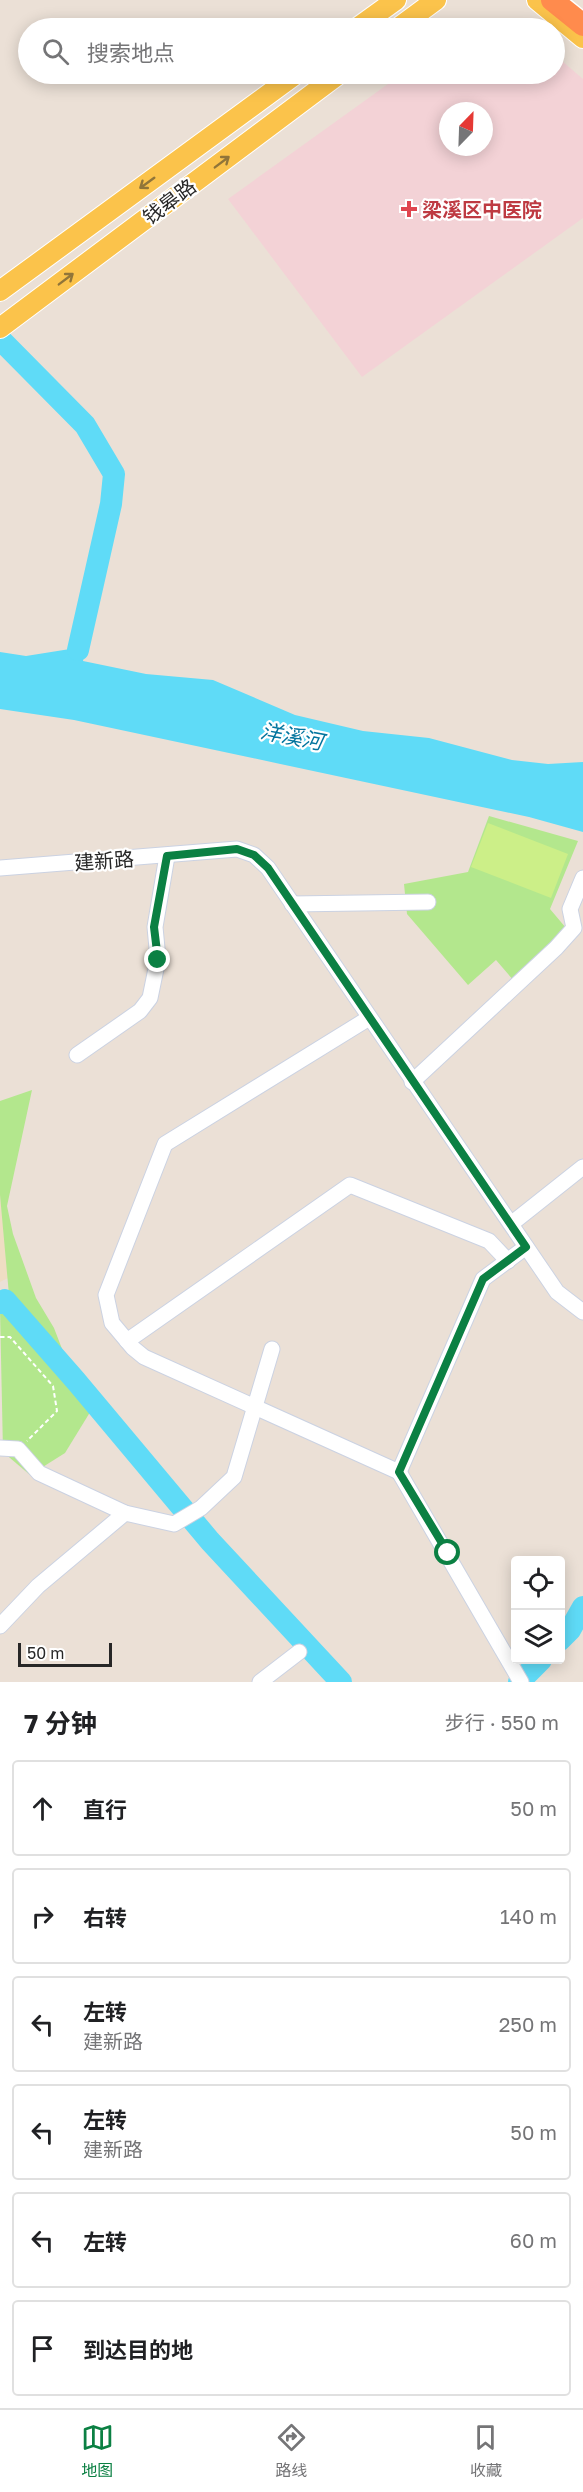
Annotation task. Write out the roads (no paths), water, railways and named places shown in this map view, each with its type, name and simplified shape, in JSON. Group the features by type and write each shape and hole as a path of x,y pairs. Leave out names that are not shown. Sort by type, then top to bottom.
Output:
{"highway":[{"path":"552,0 583,25"}],"main road":[{"path":"371,18 396,0"},
{"path":"412,18 436,0"},
{"path":"537,0 559,18"},
{"path":"565,23 583,38"},
{"name":"钱皋路","path":"0,291 282,84"},
{"name":"钱皋路","path":"0,328 326,84"}],"street":[{"name":"建新路","path":"0,868 237,849 254,855 268,868 557,1292 583,1312"},
{"path":"77,1055 140,1011 150,998 158,960 154,927 167,856"},
{"path":"412,1082 556,948 574,928 570,909 583,878"},
{"path":"292,904 428,902"},
{"path":"369,1018 165,1144 106,1295 112,1323 144,1357 399,1472 521,1682"},
{"path":"511,1224 583,1167"},
{"path":"127,1341 351,1185 489,1241 507,1261"},
{"path":"399,1472 483,1279 526,1247"},
{"path":"0,1448 18,1449 39,1473 125,1513 174,1524 201,1508 234,1478 272,1349"},
{"path":"0,1626 38,1586 125,1513"},
{"path":"260,1682 299,1652"}],"water":[{"name":"洋溪河","path":"70,649 84,653 83,661 146,674 213,680 295,715 363,731 429,738 512,760 548,764 583,762 583,832 529,817 74,720 0,709 0,652 26,656"}],"waterway":[{"path":"0,339 85,425 114,474 111,504 78,650"},
{"path":"0,1303 5,1300 210,1541 341,1682"},
{"path":"565,1635 583,1607"},
{"path":"519,1682 537,1664"}],"place":[{"name":"梁溪区中医院","path":"409,209"}]}
